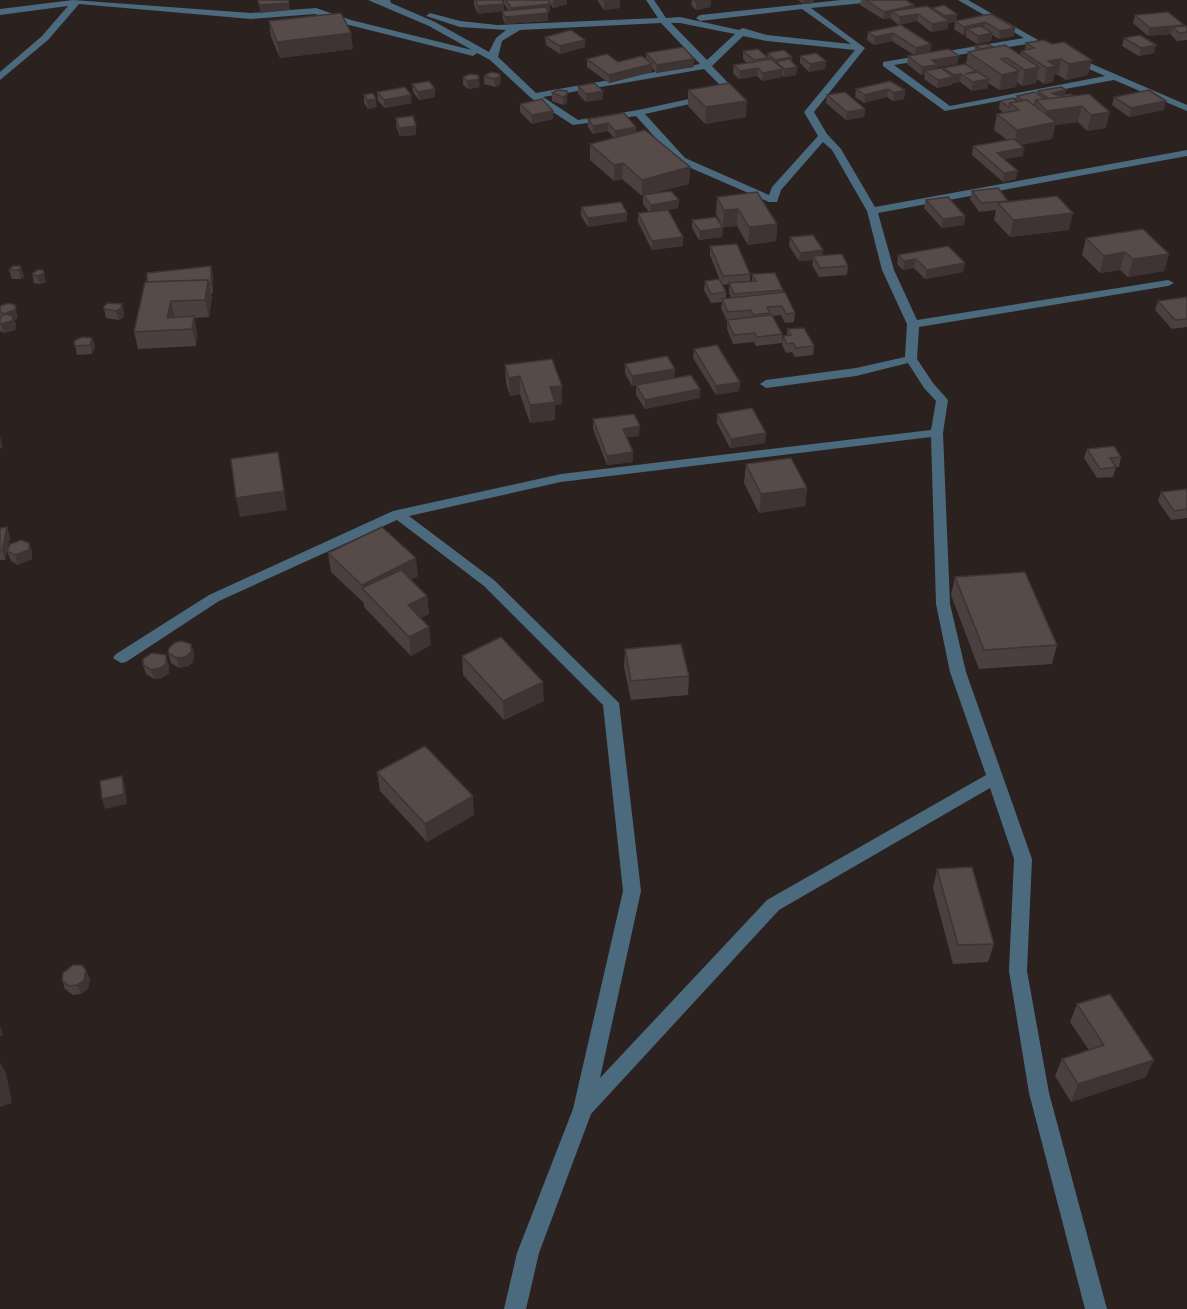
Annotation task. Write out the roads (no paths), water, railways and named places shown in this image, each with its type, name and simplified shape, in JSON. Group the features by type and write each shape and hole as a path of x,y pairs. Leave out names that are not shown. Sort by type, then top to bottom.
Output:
{"street":[{"path":"0,12 77,1 105,0"},
{"path":"372,0 460,24 497,28 680,20 864,0"},
{"path":"386,2 494,58 534,96 576,123 638,113 732,92 664,21 651,0"},
{"path":"962,0 1042,44"},
{"path":"0,77 45,38 77,1"},
{"path":"93,1 251,16 316,11 348,22 494,58"},
{"path":"805,8 861,48"},
{"path":"680,20 743,31 767,38 861,48"},
{"path":"494,58 494,45 501,36 524,26"},
{"path":"534,96 707,65 743,31"},
{"path":"1032,39 886,64 948,109 1115,77"},
{"path":"861,48 809,112 823,136 836,149 872,211 888,270 913,324 911,359 927,385 942,400 937,433 943,604 958,672 1023,859 1018,971 1039,1093 1096,1309"},
{"path":"1061,54 1187,108"},
{"path":"638,113 681,160 773,200 776,189 823,136"},
{"path":"872,211 1187,153"},
{"path":"913,324 1168,283"},
{"path":"766,384 856,372 911,359"},
{"path":"121,658 214,598 398,514 561,478 836,443 937,433"},
{"path":"398,514 489,583 611,703 632,891 583,1109 528,1253 515,1309"},
{"path":"583,1109 773,904 996,777"}]}
